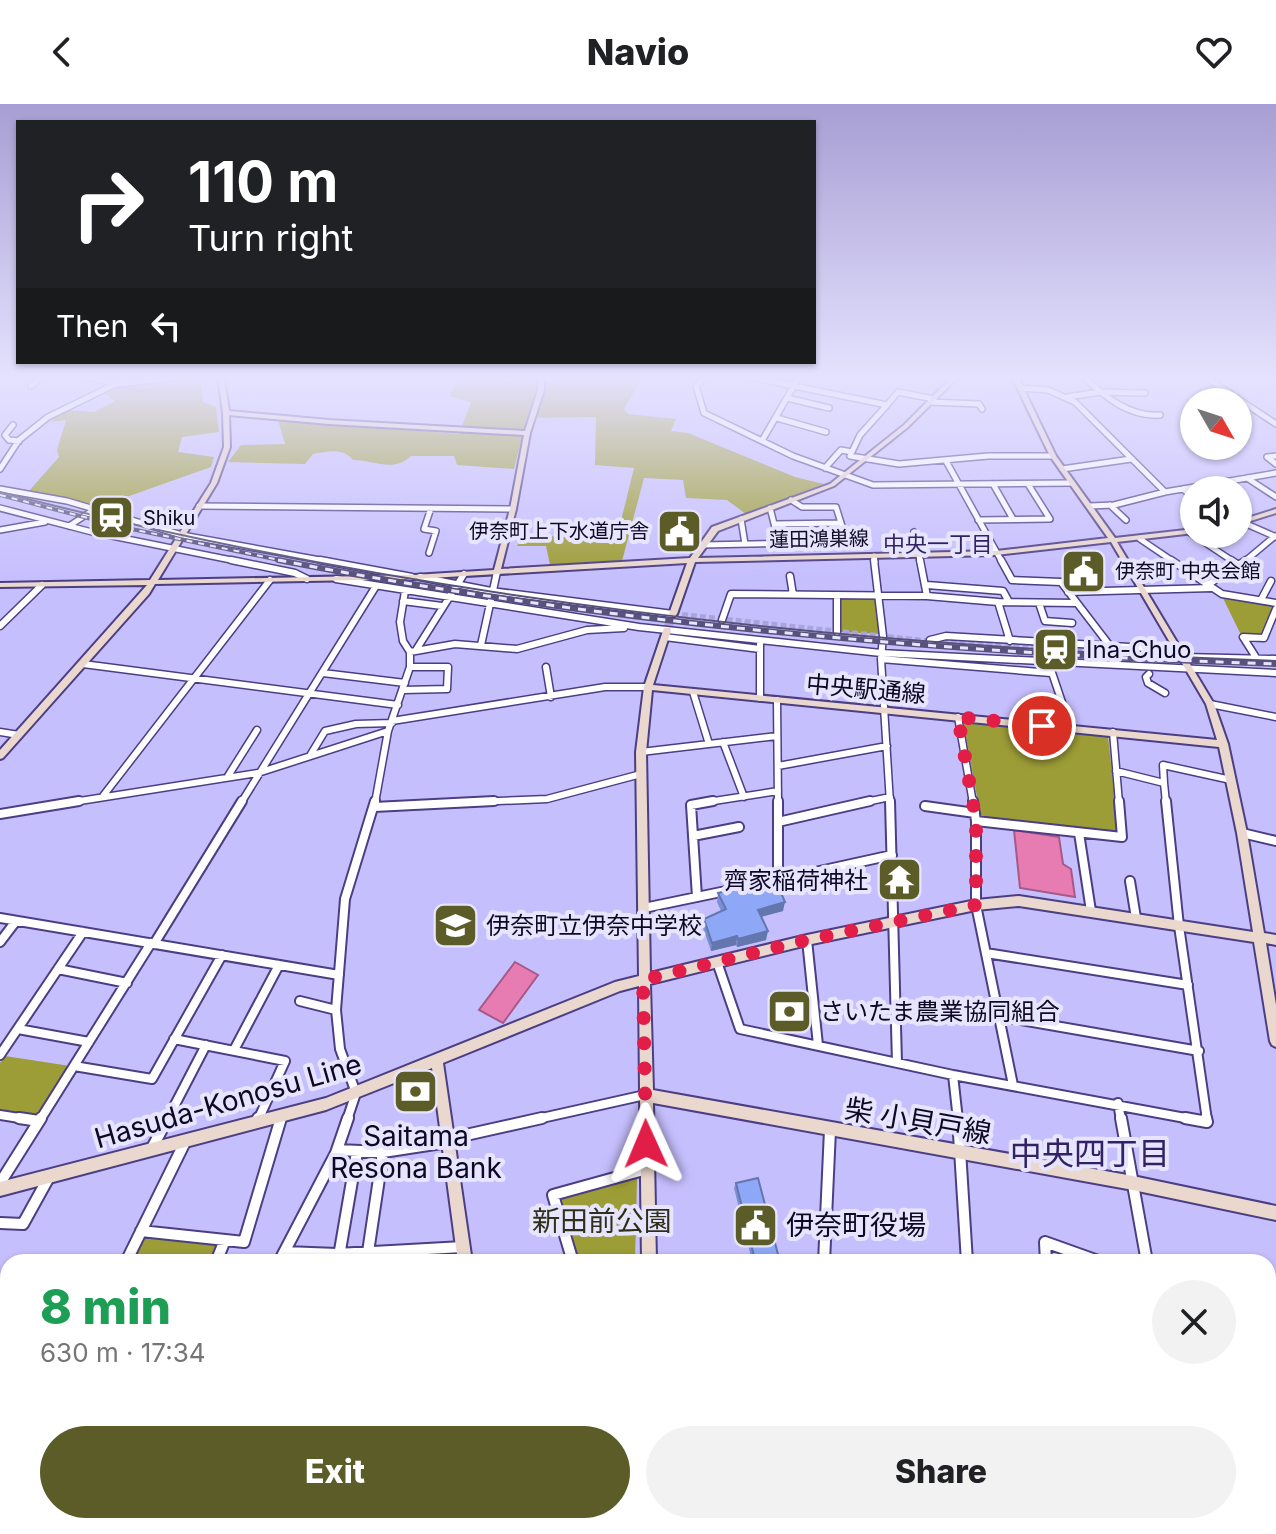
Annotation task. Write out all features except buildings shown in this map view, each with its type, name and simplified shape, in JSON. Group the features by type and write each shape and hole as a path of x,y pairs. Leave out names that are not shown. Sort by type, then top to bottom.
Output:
{"street":[{"path":"0,469 17,444"},
{"path":"0,756 153,583 223,463 224,444"},
{"path":"481,645 525,444"},
{"path":"773,444 825,468 877,486 1072,483"},
{"path":"856,444 850,456 899,464 988,456 1053,456"},
{"path":"0,489 95,509 182,535 491,591 673,614 692,560 715,529 832,485 884,444"},
{"path":"1047,444 1114,542 1210,704 1223,744 1242,833 1276,1041"},
{"path":"1115,444 1165,492"},
{"path":"825,468 841,450 852,452"},
{"path":"1276,456 1267,457 1276,464"},
{"path":"1062,469 1131,459"},
{"path":"946,461 1012,580 1061,582 1110,646"},
{"path":"1252,477 1274,475"},
{"path":"1252,481 1276,497"},
{"path":"993,484 1013,519"},
{"path":"978,520 1050,519 1028,484"},
{"path":"1089,506 1110,505 1180,490"},
{"path":"702,545 847,542 836,507 802,507 791,500"},
{"path":"1110,505 1126,520"},
{"path":"199,506 513,509"},
{"path":"0,508 69,526 295,573 307,579"},
{"path":"429,553 436,531 424,529 431,508"},
{"path":"770,508 779,543"},
{"path":"69,526 95,509"},
{"path":"1252,518 1276,511"},
{"path":"741,519 745,544"},
{"path":"0,530 50,521"},
{"path":"775,524 841,523"},
{"path":"1068,592 1212,586 1276,536 1252,527"},
{"path":"914,532 922,555 927,596"},
{"name":"蓮田鴻巣線","path":"0,585 417,577 692,560 996,553 1180,534"},
{"path":"1140,539 1222,594 1276,603"},
{"path":"802,543 806,557"},
{"path":"232,559 246,546"},
{"path":"1215,548 1240,566"},
{"path":"874,556 883,636 881,656 890,797 897,1063"},
{"path":"295,573 310,558"},
{"path":"284,1254 338,1150 356,1093 340,1049 336,1010 345,899 374,807 388,731 412,657 464,574"},
{"path":"790,576 793,595"},
{"path":"332,579 760,649"},
{"path":"103,796 270,580"},
{"path":"1261,600 1271,581"},
{"path":"0,626 42,585"},
{"path":"927,585 1003,591 1009,602"},
{"path":"0,1183 376,586"},
{"path":"323,673 404,686 447,689 448,667 412,657 403,641 400,622 405,591"},
{"path":"722,620 731,594 927,596 998,602 1076,603"},
{"path":"837,596 837,632"},
{"path":"403,601 442,606"},
{"path":"998,602 1010,641"},
{"path":"1039,603 1045,621 1072,623"},
{"path":"1257,659 1243,637 1264,638 1276,609"},
{"path":"412,657 455,644 517,649 587,630 639,627"},
{"path":"666,634 760,639 881,656 1051,673"},
{"path":"649,1254 641,752 648,687 666,634"},
{"path":"930,640 946,636 1276,659"},
{"path":"760,639 760,698"},
{"path":"1044,649 1071,729"},
{"path":"881,656 1276,673"},
{"path":"83,664 398,705"},
{"path":"546,667 551,697"},
{"path":"1149,674 1146,677 1148,683 1165,693"},
{"path":"310,755 325,731 356,724 392,722 613,686 648,687"},
{"name":"中央駅通線","path":"648,687 1223,744"},
{"path":"693,692 709,744"},
{"path":"777,700 778,880"},
{"path":"1210,704 1276,717"},
{"path":"958,717 976,817 976,905 1013,1085"},
{"path":"228,776 257,730"},
{"path":"0,814 258,773 388,731"},
{"path":"0,732 19,735"},
{"path":"925,806 976,817 1122,837 1113,732"},
{"path":"641,752 777,736"},
{"path":"723,742 744,797"},
{"path":"778,766 887,746"},
{"path":"717,962 740,1029 953,1075 1118,1103 1207,1122 1179,926 1163,765 1231,780"},
{"path":"1116,771 1164,783"},
{"path":"374,807 547,799 641,774"},
{"path":"697,897 691,805 778,791"},
{"path":"778,822 890,797"},
{"path":"693,836 739,827"},
{"path":"1079,833 1091,911"},
{"path":"1242,833 1276,841"},
{"path":"644,908 892,855"},
{"path":"1130,881 1136,918"},
{"name":"Hasuda-Konosu Line","path":"0,1189 356,1093 577,1002 643,980 807,940 976,905 1019,901 1276,940"},
{"path":"0,918 339,975"},
{"path":"0,942 16,921"},
{"path":"0,1055 83,932"},
{"path":"807,940 818,1045"},
{"path":"986,953 1188,985"},
{"path":"74,1066 152,1079 222,955"},
{"path":"234,1050 279,965"},
{"path":"58,969 127,983"},
{"path":"300,1001 336,1010"},
{"path":"998,1016 1199,1051"},
{"path":"18,1029 89,1042"},
{"path":"174,1039 285,1061 256,1122"},
{"path":"152,1148 206,1045"},
{"path":"437,1062 464,1254"},
{"path":"953,1075 962,1154 967,1254"},
{"path":"338,1150 383,1152 645,1095"},
{"name":"柴 小貝戸線","path":"645,1095 1133,1183 1276,1213"},
{"path":"1118,1103 1146,1254"},
{"path":"0,1115 39,1121"},
{"path":"141,1231 244,1242 282,1115"},
{"path":"824,1254 830,1130"},
{"path":"130,1254 186,1140"},
{"path":"340,1254 357,1152"},
{"path":"368,1252 383,1152"},
{"path":"571,1254 553,1195 647,1169"},
{"path":"0,1223 23,1224 50,1176"},
{"path":"219,1254 225,1240"},
{"path":"1046,1254 1045,1242 1079,1254"},
{"path":"406,1254 463,1247"},
{"path":"358,1254 374,1254"}],"green space":[{"path":"59,444 180,444 178,452 214,457 211,467 101,506 29,491 59,457"},
{"path":"520,444 514,469 457,465 454,456 411,456 391,465 353,460 344,453 334,451 313,454 305,464 228,462 241,445"},
{"path":"595,444 714,444 795,477 824,484 746,514 727,500 686,498 683,480 644,478 622,561 550,565 546,546 517,546 520,540 619,529 634,468 595,465"},
{"path":"1222,596 1274,606 1262,636 1241,635"},
{"path":"839,597 875,598 879,634 841,632"},
{"path":"963,720 1108,737 1119,834 981,819"},
{"path":"5,1056 70,1066 43,1109 33,1115 0,1109 0,1063"},
{"name":"新田前公園","path":"634,1176 637,1179 635,1254 574,1254 559,1200 561,1196"},
{"path":"144,1237 221,1246 217,1254 136,1254"}],"shaded area":[{"path":"1014,830 1059,837 1063,864 1071,869 1075,897 1020,888"},
{"path":"515,962 538,975 503,1023 479,1010"}],"tunnel":[{"path":"673,614 943,643 1184,657"},
{"path":"667,630 673,614"}],"tram line":[{"path":"0,492 157,530 315,562 474,589 633,611 954,643 1276,661"}],"railway":[{"path":"0,495 122,527 287,562"},
{"path":"278,560 287,562"},
{"path":"287,562 526,602 775,632 1025,652 1276,664"}],"place":[{"name":"Shiku","path":"112,518"},
{"name":"伊奈町上下水道庁舎","path":"680,531"},
{"name":"伊奈町 中央会館","path":"1084,571"},
{"name":"Ina-Chuo","path":"1055,649"},
{"name":"齊家稲荷神社","path":"899,880"},
{"name":"伊奈町立伊奈中学校","path":"455,925"},
{"name":"さいたま農業協同組合","path":"789,1011"},
{"name":"Saitama Resona Bank","path":"416,1092"},
{"name":"伊奈町役場","path":"755,1225"}],"district":[{"name":"中央一丁目","path":"938,544"},
{"name":"中央四丁目","path":"1090,1153"}],"route":[{"path":"646,1144 643,980 807,940 976,905 976,821 958,717 1042,726"}]}
